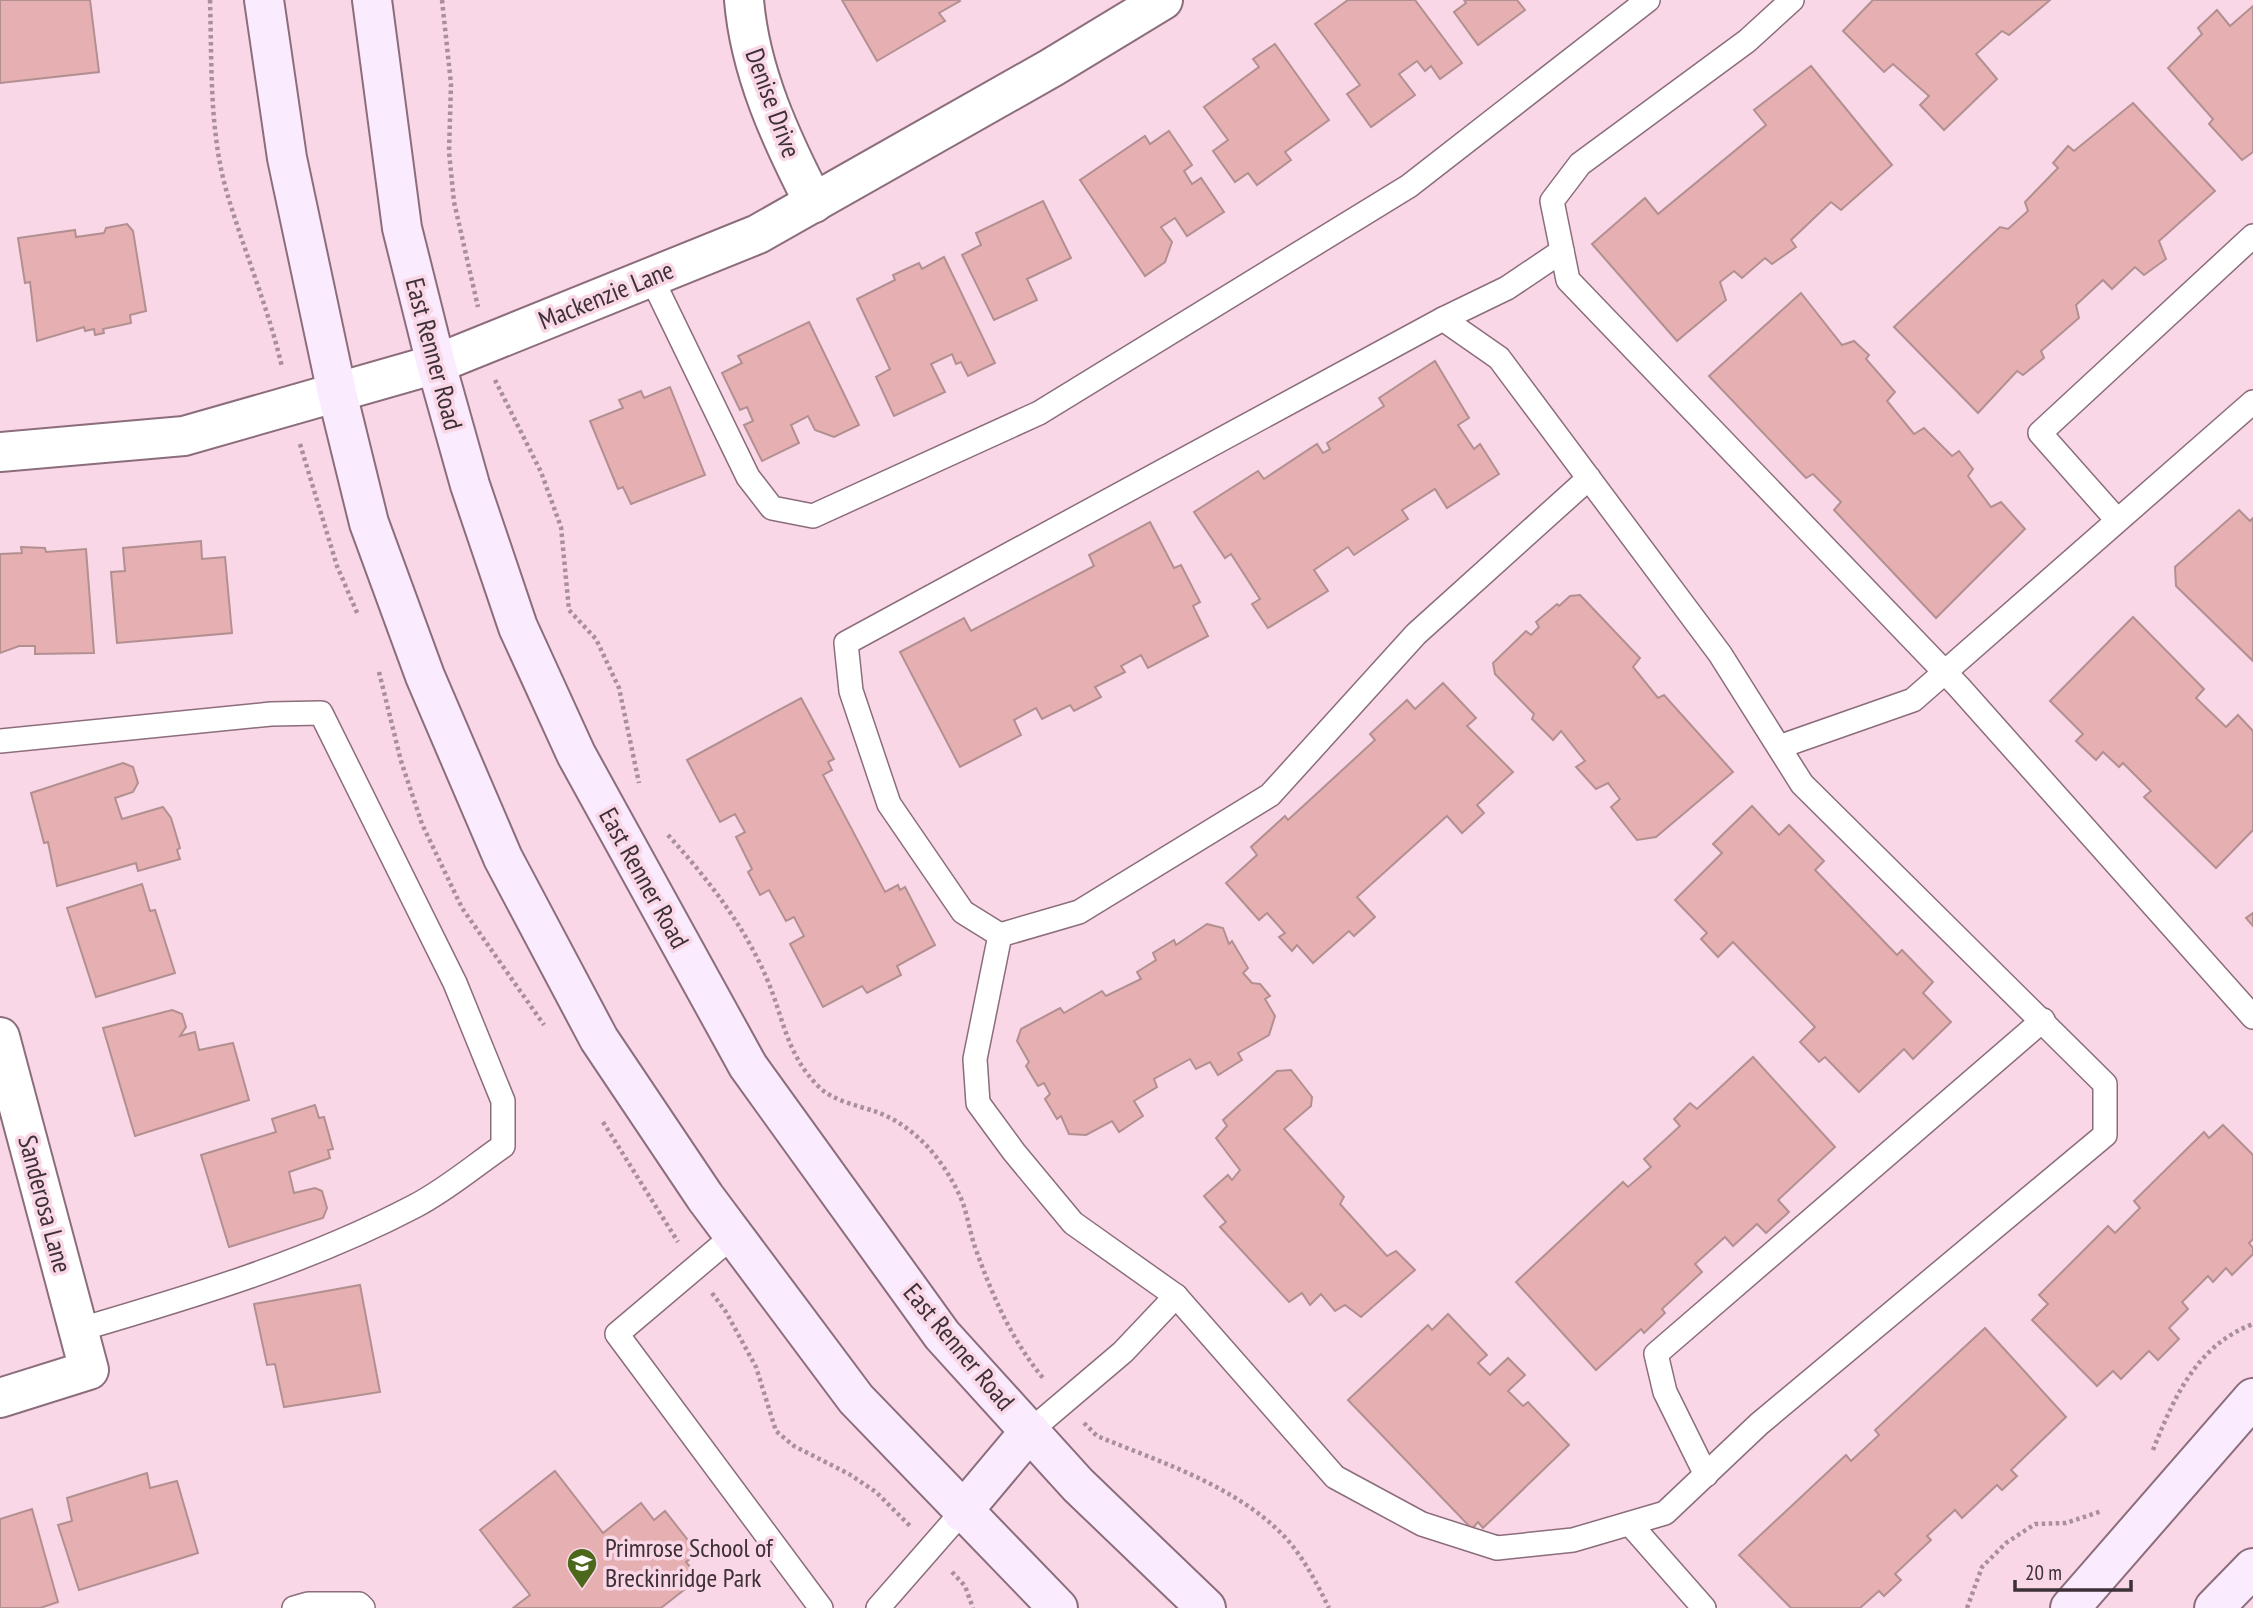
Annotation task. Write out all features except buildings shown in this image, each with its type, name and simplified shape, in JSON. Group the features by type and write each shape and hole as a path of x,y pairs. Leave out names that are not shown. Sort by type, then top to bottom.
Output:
{"main road":[{"path":"264,0 287,158 337,393 369,523 425,676 503,858 599,1040 734,1236 856,1399 962,1512 1058,1608"},
{"name":"East Renner Road","path":"372,0 402,228 436,364 470,485 524,639 576,754 748,1066 942,1335 1078,1485 1206,1608"},
{"path":"2070,1608 2253,1398"},
{"path":"962,1512 1030,1431"},
{"path":"2214,1608 2253,1568"}],"street":[{"name":"Denise Drive","path":"744,0 746,28 778,132 814,203"},
{"name":"Mackenzie Lane","path":"0,452 184,436 436,364 758,233 1051,68 1163,0"},
{"name":"Sanderosa Lane","path":"0,1037 10,1115 89,1370 0,1398"}],"lane":[{"path":"650,277 748,477 772,508 813,516 1039,412 1398,193 1648,0"},
{"path":"1792,0 1747,41 1580,164 1552,201 1568,280 1943,670 2253,1017"},
{"path":"2117,520 2040,433 2253,236"},
{"path":"1562,251 1507,288 846,643 851,691 889,804 963,912 1000,935 1079,912 1270,795 1416,634 1589,478"},
{"path":"1000,935 975,1059 978,1103 1073,1223 1176,1296 1335,1477 1422,1524 1497,1548 1573,1540 1665,1513 1759,1424 2105,1136 2105,1084 1802,784 1720,654 1499,358 1443,320"},
{"path":"1779,747 1913,700 1943,670 2253,402"},
{"path":"0,741 271,714 321,713 455,983 503,1101 503,1146 417,1205 340,1242 226,1287 78,1330"},
{"path":"1706,1475 1665,1392 1656,1354 2043,1020"},
{"path":"734,1236 617,1334 821,1608"},
{"path":"1030,1431 1123,1352 1176,1296"},
{"path":"878,1608 962,1512"},
{"path":"1630,1524 1703,1608"},
{"path":"294,1608 308,1604 359,1604 363,1608"}],"path":[{"path":"442,0 451,84 449,152 454,202 485,344 497,387 541,472 561,527 569,610 596,639 619,688 639,788"},
{"path":"659,825 699,869 739,926 767,979 781,1026 795,1058 821,1089 912,1131 935,1155 959,1193 993,1296 1017,1346 1063,1403 1097,1436 1202,1480 1248,1507 1282,1534 1306,1564 1329,1608"},
{"path":"2151,1455 2174,1398 2207,1350 2238,1330 2253,1324"},
{"path":"1967,1608 1982,1567 2006,1543 2035,1524 2066,1523 2109,1508"}],"place":[{"name":"Primrose School of Breckinridge Park","path":"582,1590"}]}
